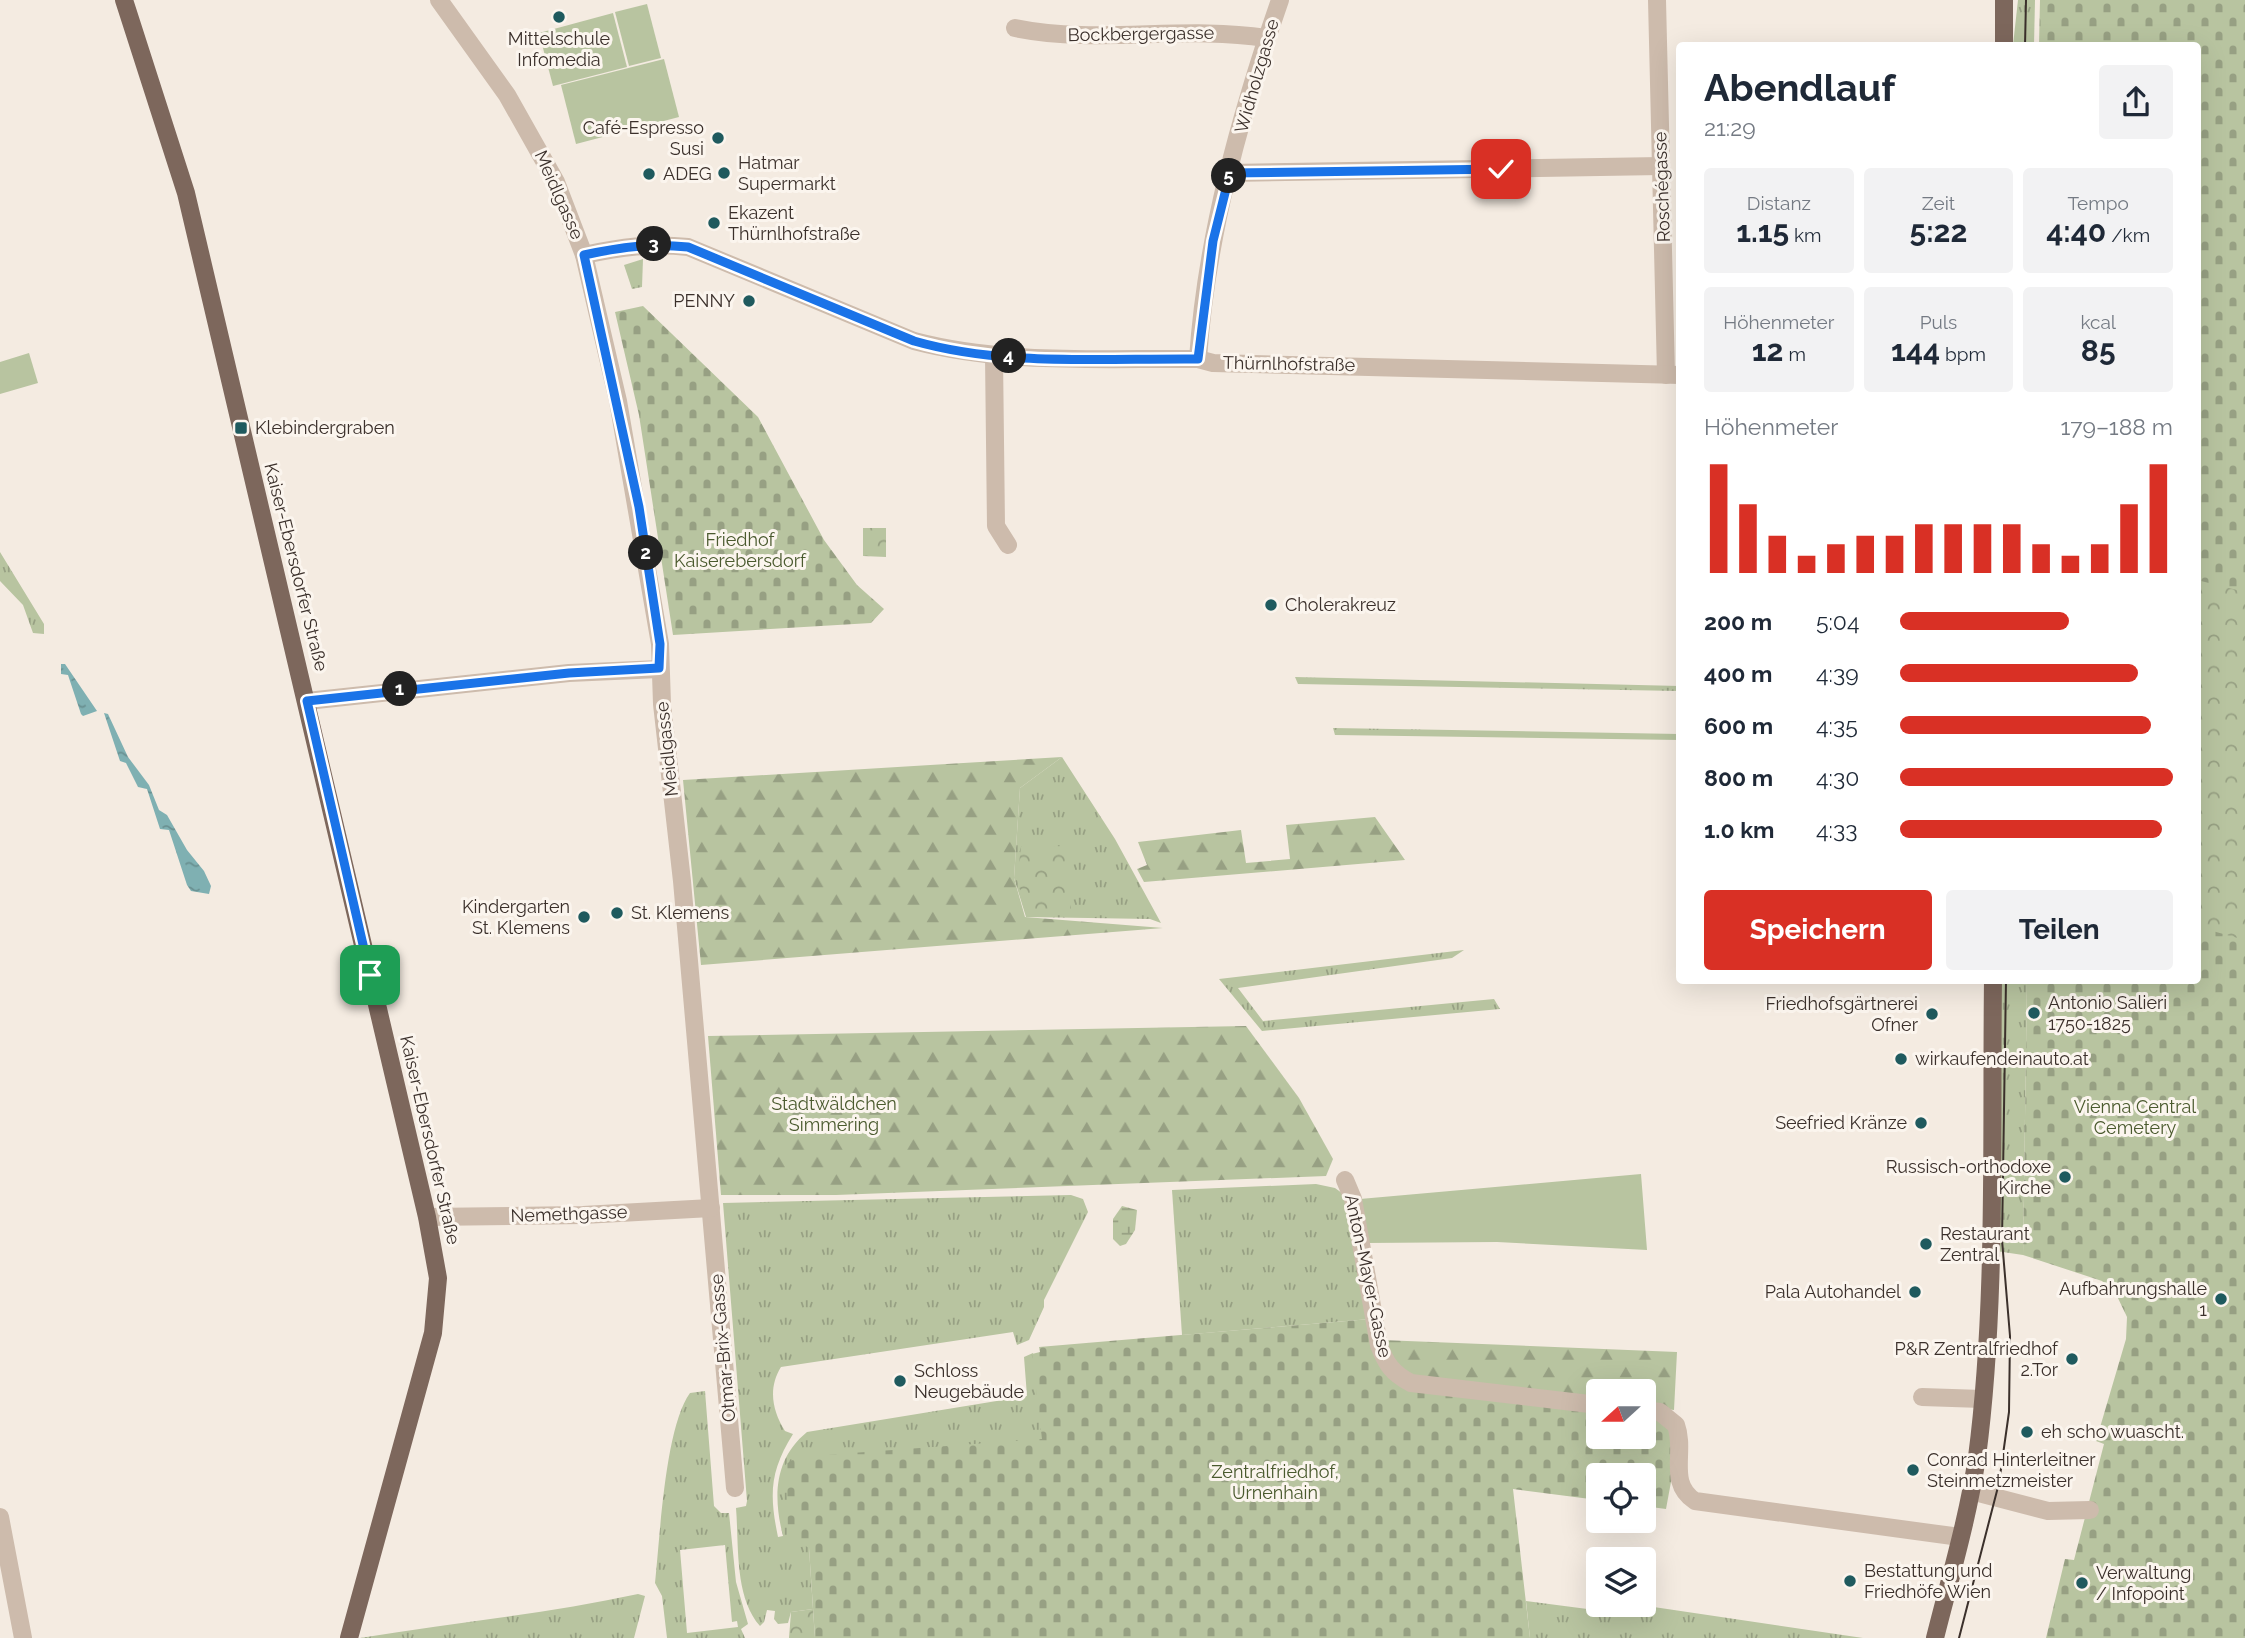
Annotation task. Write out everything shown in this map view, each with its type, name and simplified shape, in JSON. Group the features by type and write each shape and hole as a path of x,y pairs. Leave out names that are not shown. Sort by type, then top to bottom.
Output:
{"main road":[{"name":"Kaiser-Ebersdorfer Straße","path":"124,0 186,193 427,1217 438,1278 433,1333 349,1638"},
{"path":"2004,0 2004,42"},
{"path":"1936,1638 1971,1491 1982,1399 1989,1255 1993,984"}],"street":[{"name":"Meidlgasse","path":"439,0 475,46 520,116 556,181 584,255 639,507 660,644 659,668 682,881 711,1208"},
{"name":"Widholzgasse","path":"1198,359 1213,241 1266,38 1280,0"},
{"name":"Roschégasse","path":"1657,0 1661,166 1673,375"},
{"name":"Bockbergergasse","path":"1015,28 1048,35 1230,32 1266,38"},
{"path":"1230,173 1661,166"},
{"name":"Thürnlhofstraße","path":"584,255 656,243 688,247 914,341 951,351 994,356 1198,359 1213,363 1673,375"},
{"path":"994,356 996,526 1008,545"},
{"path":"307,701 569,673 659,668"},
{"name":"Anton-Mayer-Gasse","path":"1345,1180 1353,1199 1379,1345 1385,1363 1396,1375 1411,1383 1586,1404"},
{"name":"Nemethgasse","path":"427,1217 583,1215 711,1208"},
{"name":"Otmar-Brix-Gasse","path":"711,1208 735,1488"},
{"path":"1923,1397 1982,1399"},
{"path":"1656,1412 1676,1426 1679,1484 1684,1494 1695,1501 1960,1537"},
{"path":"1971,1491 2048,1511 2090,1510"},
{"path":"0,1517 23,1638"}],"green space":[{"path":"2018,0 2035,0 2034,42 2013,42"},
{"name":"Vienna Central Cemetery","path":"2040,0 2245,0 2245,1638 2046,1638 2065,1559 2074,1560 2104,1444 2096,1441 2126,1339 2127,1317 2116,1294 2102,1281 2023,1255 2027,984 2201,984 2201,42 2039,42"},
{"path":"647,4 661,58 629,66 615,12"},
{"path":"613,13 627,67 553,86 539,33"},
{"path":"664,59 679,117 576,144 561,85"},
{"path":"643,259 642,287 632,289 624,265"},
{"name":"Friedhof Kaiserebersdorf","path":"643,306 758,417 824,540 857,585 884,609 871,623 673,635 639,415 615,312"},
{"path":"29,353 38,383 0,394 0,362"},
{"path":"863,528 886,528 886,557 863,556"},
{"path":"0,552 44,624 44,634 33,633 23,605 0,581"},
{"path":"2201,581 2245,592 2245,940 2201,928"},
{"path":"1295,677 1676,686 1676,691 1298,684"},
{"path":"1333,728 1676,734 1676,740 1335,735"},
{"path":"1062,757 1115,839 1161,923 1150,919 1026,917 1014,878 1020,788"},
{"path":"1062,757 1020,788 1014,878 1025,917 1163,928 701,965 683,780"},
{"path":"1375,817 1405,860 1144,882 1137,869 1147,865 1138,842 1241,830 1246,863 1290,859 1286,825"},
{"path":"1068,846 1071,911 1027,913 1017,880 1021,847"},
{"path":"1464,950 1452,958 1238,988 1263,1021 1494,999 1500,1009 1262,1031 1219,979"},
{"path":"2000,984 2027,984 2023,1255 1996,1251"},
{"name":"Stadtwäldchen Simmering","path":"1246,1026 1299,1098 1333,1159 1326,1176 836,1195 721,1195 708,1036"},
{"path":"1641,1174 1647,1250 1497,1242 1366,1243 1360,1199"},
{"path":"1316,1184 1335,1188 1346,1196 1370,1319 1182,1335 1172,1190"},
{"path":"1071,1195 1083,1199 1088,1212 1044,1300 1044,1307 1029,1340 1017,1345 1013,1332 781,1367 774,1383 773,1399 785,1431 793,1434 785,1447 774,1483 773,1508 778,1537 783,1536 777,1493 782,1466 796,1443 807,1432 1027,1396 1024,1357 1033,1353 1045,1441 809,1548 813,1609 791,1612 788,1623 778,1624 774,1619 775,1611 767,1610 760,1626 746,1600 739,1569 736,1508 746,1506 747,1501 723,1203"},
{"path":"1122,1206 1137,1210 1135,1230 1126,1244 1120,1246 1113,1239 1113,1219"},
{"name":"Zentralfriedhof, Urnenhain","path":"1370,1319 1386,1372 1586,1407 1586,1449 1656,1449 1658,1415 1672,1429 1673,1471 1666,1509 1656,1508 1656,1463 1586,1463 1586,1498 1513,1489 1530,1638 815,1638 809,1548 788,1536 786,1464 798,1457 1042,1439 1032,1354 1040,1352 1039,1347"},
{"path":"1382,1340 1677,1352 1674,1410 1656,1408 1656,1379 1586,1379 1586,1400 1405,1377"},
{"path":"705,1391 714,1506 721,1513 729,1513 736,1582 748,1624 741,1629 745,1638 667,1638 662,1596 655,1583 659,1539 669,1456 682,1409 690,1393","holes":["725,1545 732,1622 737,1621 738,1627 687,1633 680,1550"]},
{"path":"638,1594 645,1596 634,1638 360,1638 534,1613"},
{"path":"1526,1601 1586,1609 1586,1617 1656,1617 1656,1607 1863,1638 1530,1638"},
{"path":"813,1609 815,1638 789,1638 791,1612"}],"water":[{"path":"61,664 65,664 97,711 83,716 81,714 68,675 61,674"},
{"path":"104,713 108,714 128,757 149,785 159,810 167,815 187,850 204,871 211,886 209,894 191,891 187,885 169,830 160,829 147,789 138,787 126,763 120,761"}],"tram line":[{"path":"2025,42 2026,0"},
{"path":"1959,1638 1999,1483 2009,1412 2010,1336 2002,1240 2006,984"}],"place":[{"name":"Mittelschule Infomedia","path":"559,17"},
{"name":"Café-Espresso Susi","path":"718,138"},
{"name":"Hatmar Supermarkt","path":"724,173"},
{"name":"ADEG","path":"649,174"},
{"name":"Ekazent Thürnlhofstraße","path":"714,223"},
{"name":"PENNY","path":"749,301"},
{"name":"Klebindergraben","path":"241,428"},
{"name":"Cholerakreuz","path":"1271,605"},
{"name":"St. Klemens","path":"617,913"},
{"name":"Kindergarten St. Klemens","path":"584,917"},
{"name":"Antonio Salieri 1750-1825","path":"2034,1013"},
{"name":"Friedhofsgärtnerei Ofner","path":"1932,1014"},
{"name":"wirkaufendeinauto.at","path":"1901,1059"},
{"name":"Seefried Kränze","path":"1921,1123"},
{"name":"Russisch-orthodoxe Kirche","path":"2065,1177"},
{"name":"Restaurant Zentral","path":"1926,1244"},
{"name":"Pala Autohandel","path":"1915,1292"},
{"name":"Aufbahrungshalle 1","path":"2221,1299"},
{"name":"P&R Zentralfriedhof 2.Tor","path":"2072,1359"},
{"name":"Schloss Neugebäude","path":"900,1381"},
{"name":"eh scho wuascht.","path":"2027,1432"},
{"name":"Conrad Hinterleitner Steinmetzmeister","path":"1913,1470"},
{"name":"Bestattung und Friedhöfe Wien","path":"1850,1581"},
{"name":"Verwaltung / Infopoint","path":"2082,1583"}],"route":[{"path":"370,975 307,701 569,673 659,668 660,644 639,507 584,255 656,243 688,247 914,341 951,351 994,356 1198,359 1213,241 1230,173 1501,169"}]}
